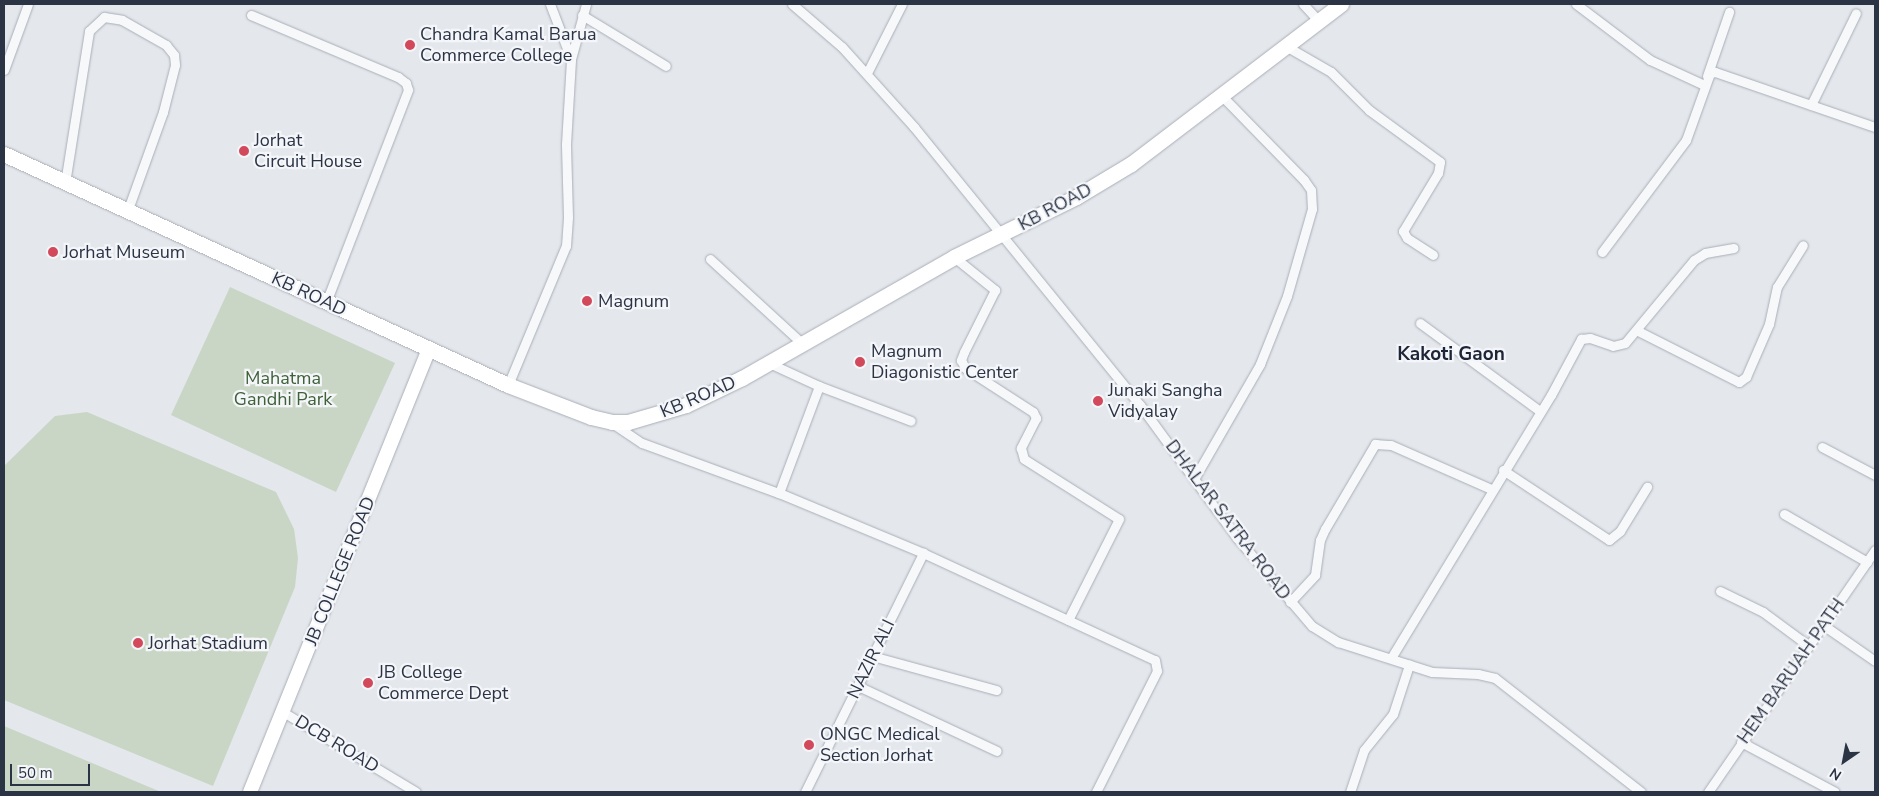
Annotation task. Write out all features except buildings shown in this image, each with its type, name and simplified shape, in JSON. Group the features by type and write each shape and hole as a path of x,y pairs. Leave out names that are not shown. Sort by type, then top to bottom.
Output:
{"main road":[{"name":"KB ROAD","path":"4,154 508,385 612,422 667,412 769,363 804,345 954,257 1108,178 1341,4"}],"street":[{"path":"4,70 28,4"},
{"path":"550,4 571,59"},
{"path":"508,385 566,246 568,217 566,144 571,59 586,4"},
{"name":"DHALAR SATRA ROAD","path":"792,4 867,73 1002,234 1150,417 1237,538 1290,602 1323,634 1409,665 1447,675 1478,674 1495,678 1641,792"},
{"path":"867,73 902,4"},
{"path":"1303,4 1319,21"},
{"path":"1576,4 1643,56 1706,81"},
{"path":"1602,252 1686,140 1729,12"},
{"path":"1811,105 1856,13"},
{"path":"251,15 398,77 406,83 408,90 326,302"},
{"path":"582,15 666,66"},
{"path":"64,183 89,31 104,17 122,20 166,45 174,55 175,66 163,112 127,212"},
{"path":"1284,45 1331,72 1369,110 1440,162 1438,173 1403,231 1407,238 1433,255"},
{"path":"1706,81 1715,72 1875,127"},
{"path":"1194,479 1260,364 1287,296 1312,209 1311,190 1304,180 1221,95"},
{"path":"1638,331 1739,382 1746,377 1769,324 1777,287 1803,245"},
{"path":"1391,658 1491,489 1540,411 1581,339 1620,346 1638,331 1694,260 1705,253 1734,248"},
{"path":"954,257 995,290 961,360 966,368 1033,412 1036,418 1021,448 1024,459 1118,519 1068,620"},
{"path":"710,259 804,345"},
{"path":"1420,323 1540,411"},
{"name":"JB COLLEGE ROAD","path":"250,792 429,350"},
{"path":"769,363 819,386 911,421"},
{"path":"778,493 819,386"},
{"path":"612,422 642,442 778,493 923,553 1149,656 1158,665 1096,792"},
{"path":"1290,602 1314,575 1320,540 1325,528 1375,444 1391,445 1491,489"},
{"path":"1822,447 1875,476"},
{"path":"1503,470 1609,540 1620,531 1647,487"},
{"path":"1784,514 1867,562"},
{"name":"HEM BARUAH PATH","path":"1708,792 1875,550"},
{"name":"NAZIR ALI","path":"805,792 923,553"},
{"path":"1720,591 1763,612 1809,646"},
{"path":"1823,626 1875,661"},
{"path":"872,656 996,690"},
{"path":"1350,792 1364,750 1392,714 1409,665"},
{"path":"858,686 997,751"},
{"name":"DCB ROAD","path":"283,712 416,792"},
{"path":"1741,742 1834,792"}],"green space":[{"name":"Mahatma Gandhi Park","path":"230,287 395,363 336,492 171,415"},
{"name":"Jorhat Stadium","path":"87,412 276,492 294,529 298,558 295,587 213,786 4,700 4,466 55,416"},
{"path":"4,726 161,792 4,792"}],"place":[{"name":"Chandra Kamal Barua Commerce College","path":"410,45"},
{"name":"Jorhat Circuit House","path":"244,151"},
{"name":"Jorhat Museum","path":"53,252"},
{"name":"Magnum","path":"587,301"},
{"name":"Magnum Diagonistic Center","path":"860,362"},
{"name":"Junaki Sangha Vidyalay","path":"1098,401"},
{"name":"Jorhat Stadium","path":"138,643"},
{"name":"JB College Commerce Dept","path":"368,683"},
{"name":"ONGC Medical Section Jorhat","path":"809,745"}],"district":[{"name":"Kakoti Gaon","path":"1451,355"}]}
